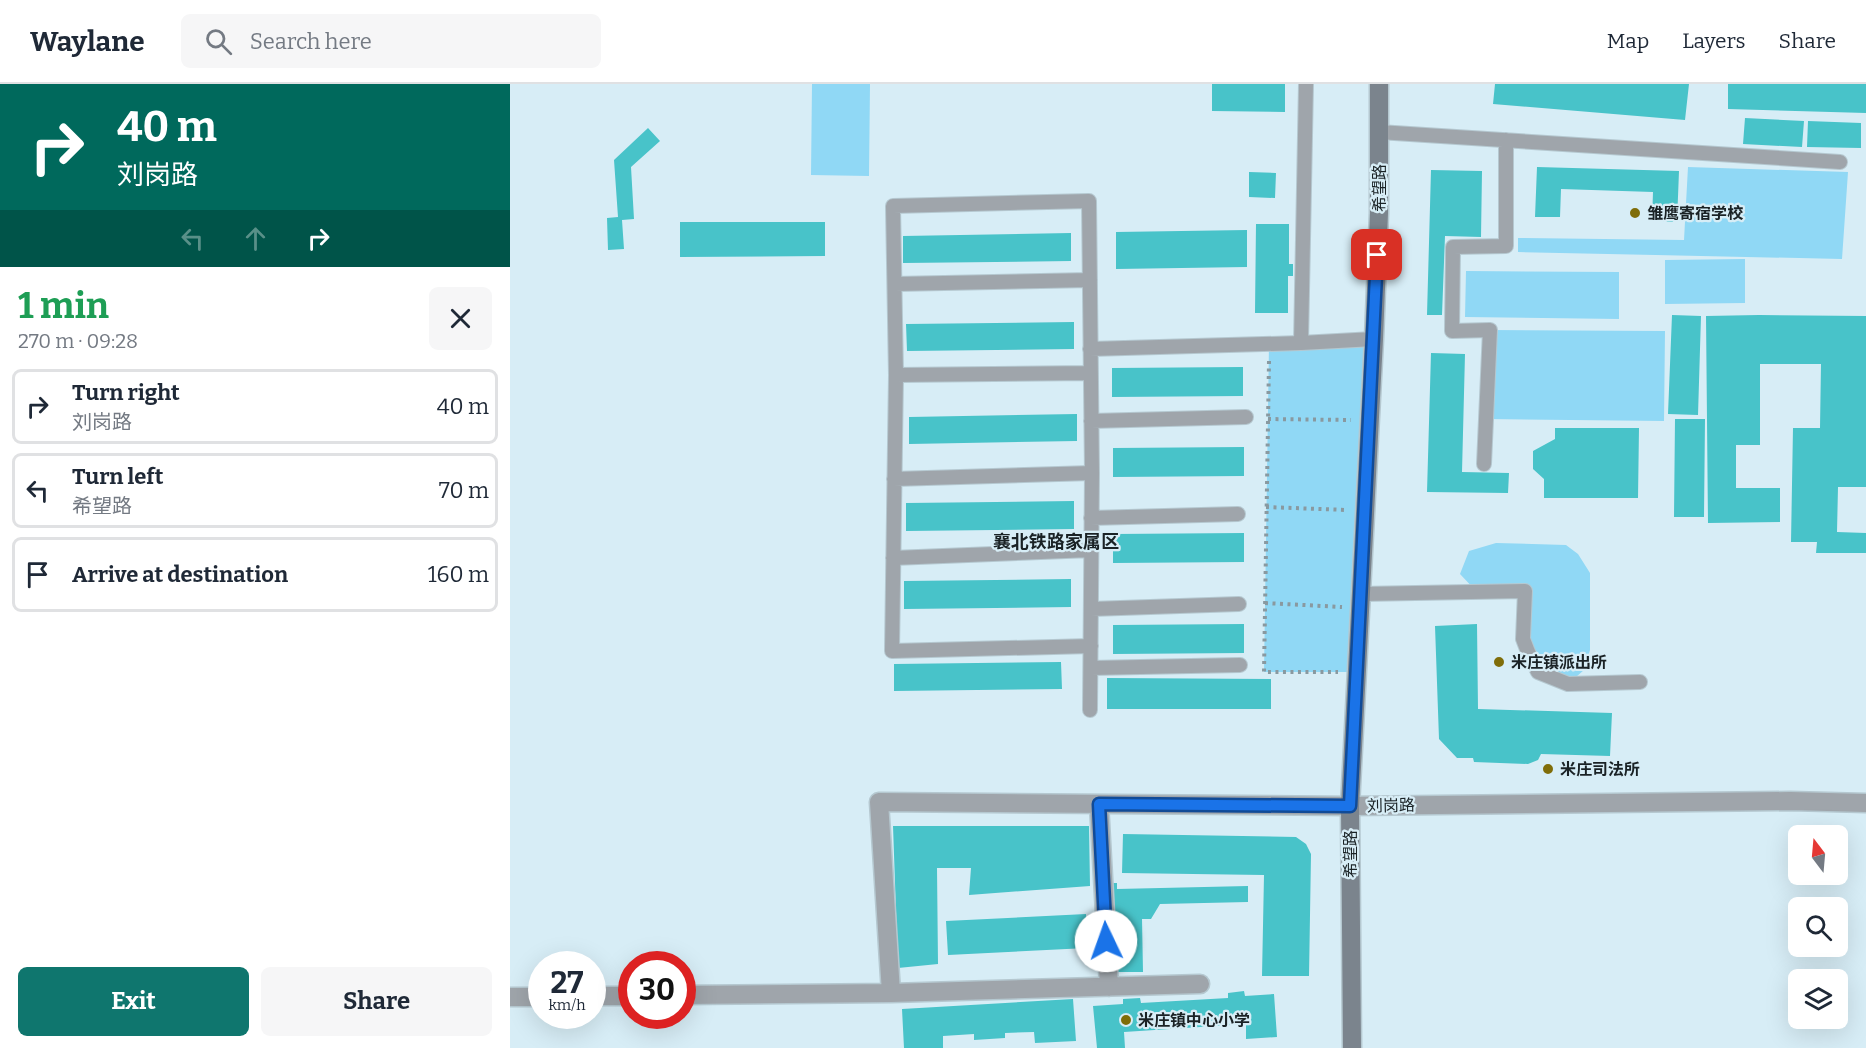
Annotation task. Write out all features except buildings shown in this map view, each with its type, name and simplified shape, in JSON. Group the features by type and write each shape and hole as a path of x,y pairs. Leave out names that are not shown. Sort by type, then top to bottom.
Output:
{"street":[{"name":"希望路","path":"1352,1048 1350,806 1374,339 1379,213 1380,84"},
{"name":"刘岗路","path":"891,993 879,802 1350,806 1790,801 1866,803"},
{"path":"1099,804 1109,987"},
{"path":"696,995 891,993 1200,984"},
{"path":"510,997 528,997"}],"lane":[{"path":"1301,343 1306,84"},
{"path":"1379,132 1840,162"},
{"path":"1484,464 1491,330 1452,331 1453,247 1506,246 1506,140"},
{"path":"1090,710 1091,668 1092,473 1089,201 893,206 896,375 892,651 1091,646"},
{"path":"895,284 1090,280"},
{"path":"1090,349 1374,339"},
{"path":"896,375 1090,373"},
{"path":"1091,421 1246,417"},
{"path":"894,479 1092,473"},
{"path":"1091,519 1238,514"},
{"path":"893,558 1091,550"},
{"path":"1361,601 1526,591 1523,639 1538,672 1568,684 1641,682"},
{"path":"1091,609 1239,604"},
{"path":"1091,668 1240,665"}],"path":[{"path":"1269,344 1264,672 1357,672"},
{"path":"1268,419 1370,420"},
{"path":"1266,507 1366,511"},
{"path":"1265,603 1361,601"}],"shaded area":[{"path":"812,84 870,84 869,176 811,175"},
{"path":"1688,167 1848,172 1842,259 1518,252 1518,238 1684,240"},
{"path":"1745,259 1745,303 1665,304 1665,260"},
{"path":"1466,271 1619,272 1619,319 1465,317"},
{"path":"1490,330 1665,331 1664,421 1486,419"},
{"path":"1374,339 1357,672 1264,672 1269,344"},
{"path":"1496,543 1566,545 1578,554 1590,573 1590,650 1584,670 1568,684 1538,672 1528,652 1525,591 1477,592 1460,574 1469,551"}],"place":[{"name":"雏鹰寄宿学校","path":"1635,213"},
{"name":"米庄镇派出所","path":"1499,662"},
{"name":"米庄司法所","path":"1548,769"},
{"name":"米庄镇中心小学","path":"1126,1020"}],"district":[{"name":"襄北铁路家属区","path":"1056,542"}],"route":[{"path":"1106,941 1099,804 1350,806 1377,255"}]}
